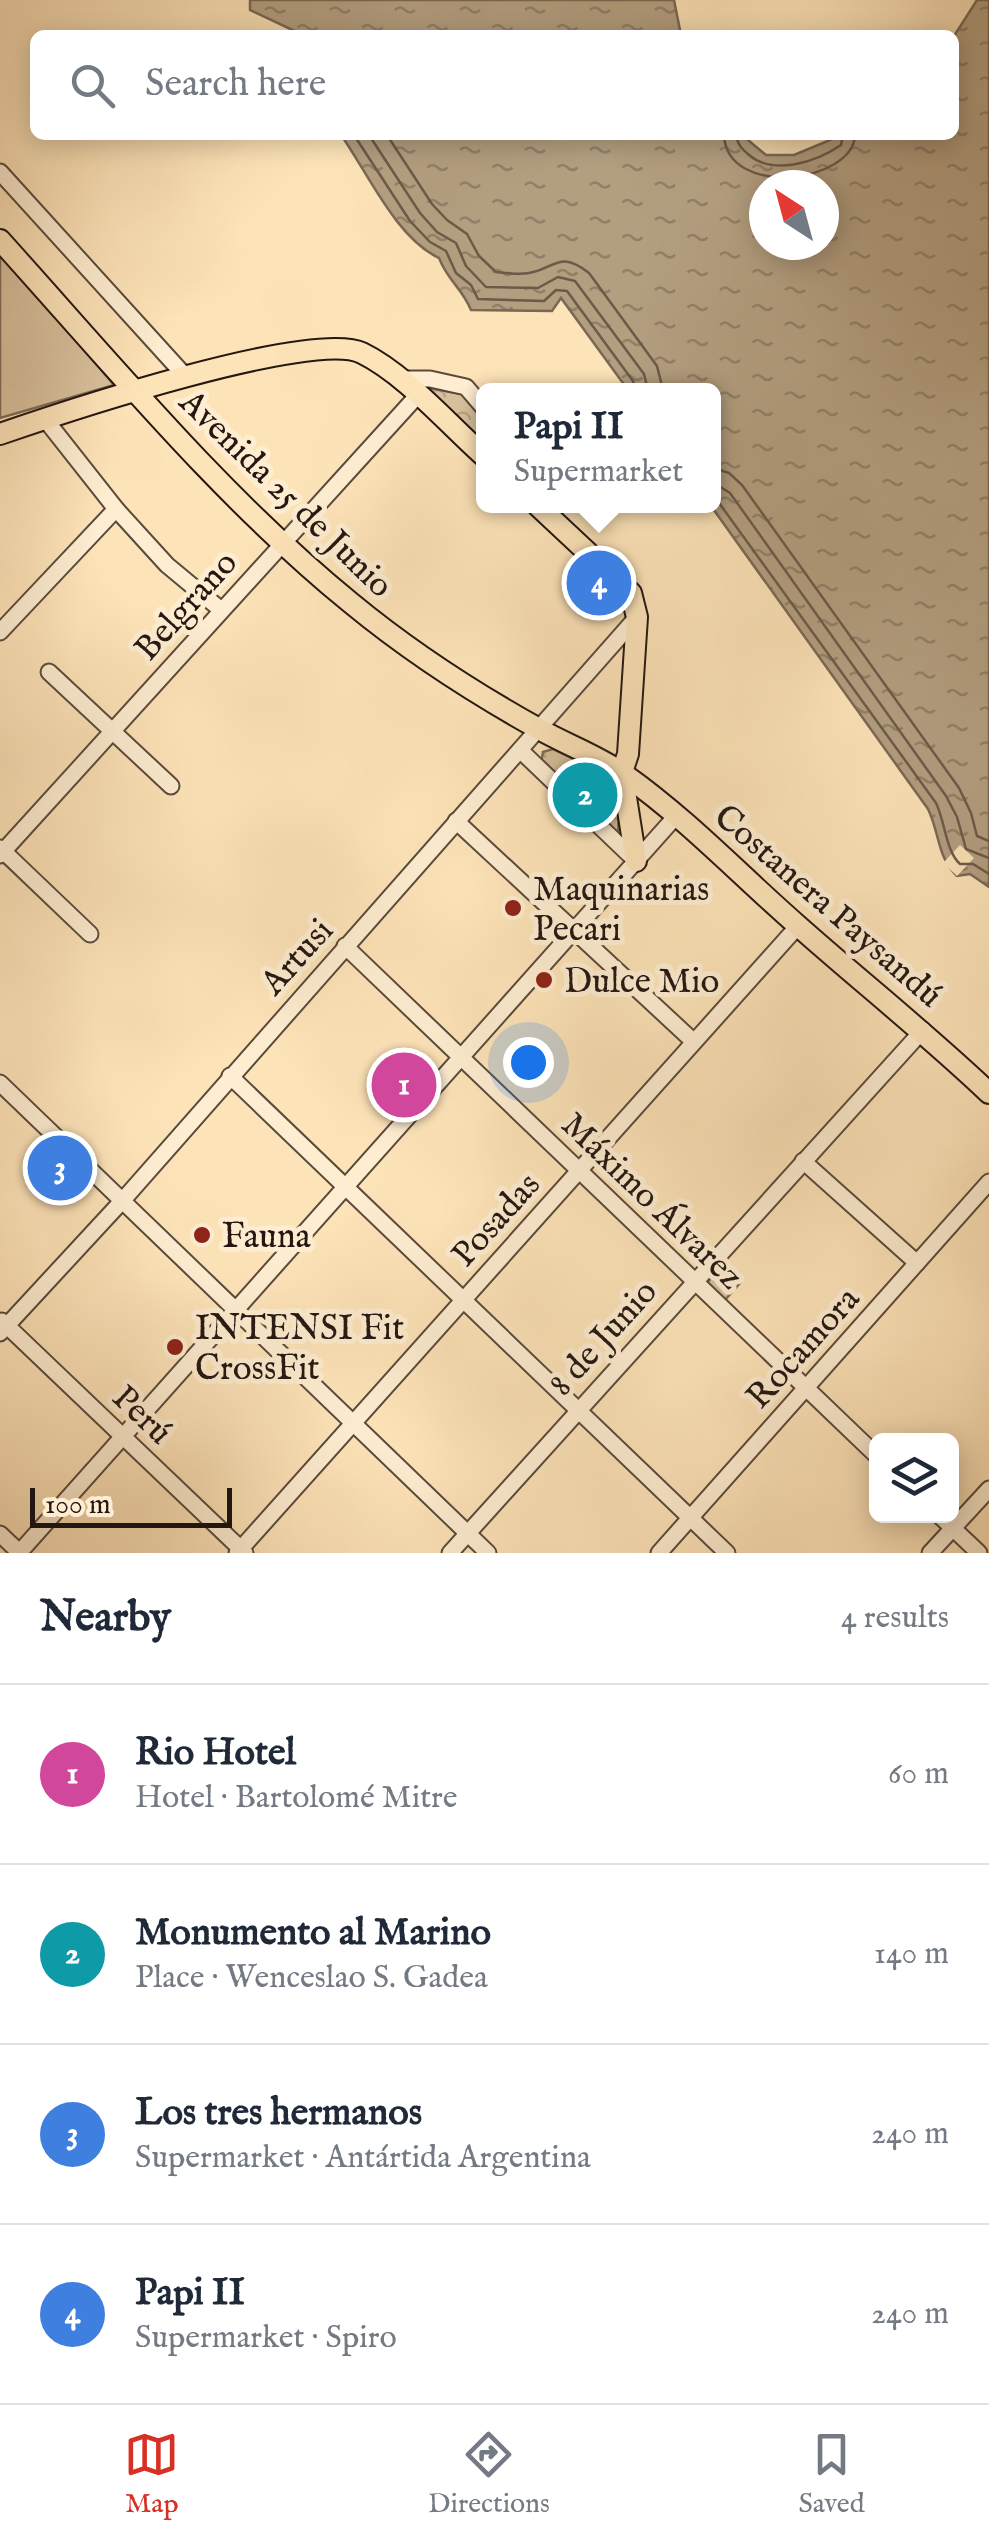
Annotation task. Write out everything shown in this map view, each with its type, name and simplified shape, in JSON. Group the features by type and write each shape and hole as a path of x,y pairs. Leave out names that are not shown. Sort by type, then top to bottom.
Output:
{"main road":[{"name":"Avenida 25 de Junio","path":"0,240 135,391 283,542 391,635 539,729 622,772"},
{"path":"0,434 135,391 282,354 318,349 359,352 398,379 476,449"},
{"path":"546,513 631,592 637,618 628,754 622,772 636,861"},
{"name":"Costanera Paysandú","path":"622,772 677,815 989,1092"}],"street":[{"path":"0,172 187,378"},
{"path":"398,379 466,387 476,399"},
{"name":"Belgrano","path":"1,851 417,396"},
{"path":"45,419 116,509 168,565 220,609"},
{"path":"0,632 116,509"},
{"name":"Artusi","path":"2,1326 123,1200 637,618"},
{"path":"49,672 171,786"},
{"path":"520,750 636,861"},
{"path":"0,1534 19,1553 677,815"},
{"path":"456,822 694,1042"},
{"path":"1,851 90,934"},
{"name":"Posadas","path":"241,1552 798,926"},
{"name":"Máximo Álvarez","path":"345,946 869,1447"},
{"name":"8 de Junio","path":"450,1553 923,1030"},
{"path":"230,1076 727,1553"},
{"path":"4,1088 488,1553"},
{"path":"803,1161 916,1263"},
{"name":"Rocamora","path":"660,1553 989,1182"},
{"name":"Perú","path":"2,1326 241,1552"},
{"path":"930,1553 989,1489"},
{"path":"948,1523 980,1553"}],"green space":[{"path":"0,251 114,385 0,418"},
{"path":"430,388 462,394 476,407 476,435 432,397"},
{"path":"553,749 607,775 619,793 618,835 541,763 543,752"},
{"path":"722,1266 740,1283 724,1301 705,1285"}],"water":[{"path":"250,0 674,0 680,30 292,30 250,10"},
{"path":"977,0 989,0 989,887 970,874 957,876 951,869 928,809 716,513 721,513 721,383 623,383 561,298 552,311 471,310 439,258 409,236 396,220 344,140 748,140 766,155 794,155 830,140 959,140 958,30"}],"pier":[{"path":"960,845 974,858 957,876 943,863"}],"place":[{"name":"Papi II","path":"599,583"},
{"name":"Monumento al Marino","path":"585,795"},
{"name":"Maquinarias Pecari","path":"513,908"},
{"name":"Dulce Mio","path":"544,980"},
{"name":"Rio Hotel","path":"404,1085"},
{"name":"Los tres hermanos","path":"60,1168"},
{"name":"Fauna","path":"202,1235"},
{"name":"INTENSI Fit CrossFit","path":"175,1347"}]}
